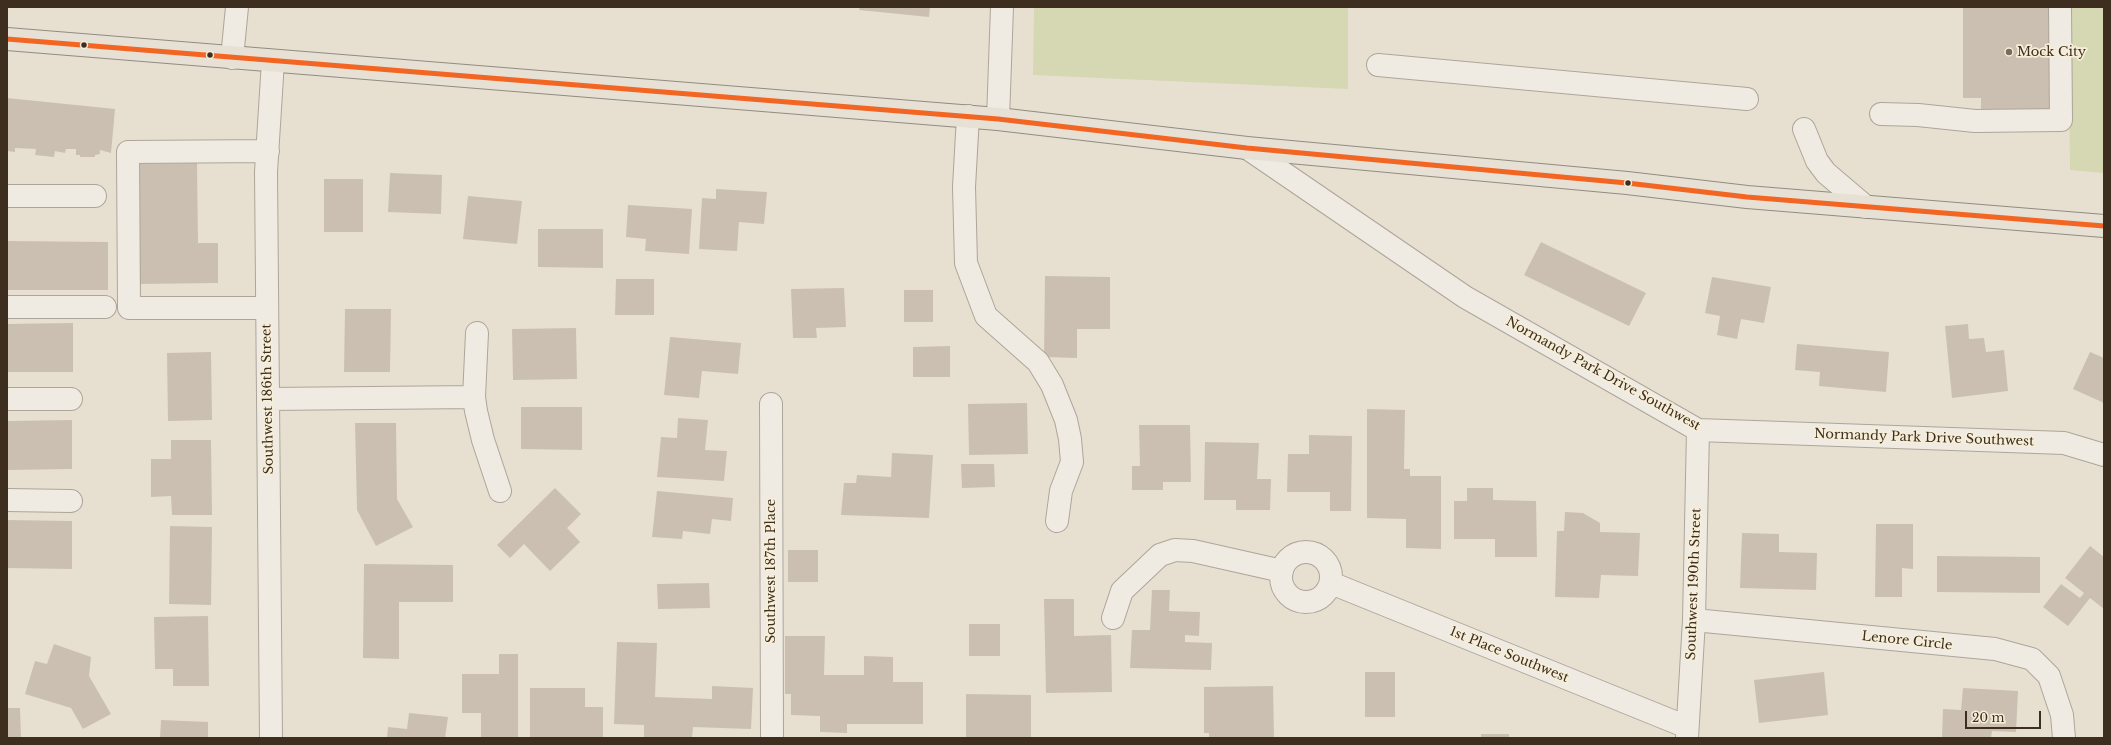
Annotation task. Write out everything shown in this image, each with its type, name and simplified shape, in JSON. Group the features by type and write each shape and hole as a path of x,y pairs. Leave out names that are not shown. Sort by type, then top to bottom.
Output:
{"main road":[{"path":"7,39 968,116 1247,148 1627,183 1747,197 2104,226"}],"street":[{"path":"232,58 236,7"},
{"path":"998,119 1002,7"},
{"path":"1881,114 1918,115 1975,121 2061,120 2060,7"},
{"name":"Southwest 186th Street","path":"271,738 266,172 273,61"},
{"path":"1378,65 1747,99"},
{"path":"968,116 964,187 966,263 986,316 1038,362 1052,386 1066,420 1070,439 1072,462 1060,491 1057,521"},
{"path":"1804,129 1817,161 1826,173 1866,207"},
{"name":"Normandy Park Drive Southwest","path":"1247,148 1465,297 1698,430 2064,444 2104,455"},
{"path":"267,308 129,308 128,152 268,150"},
{"path":"7,196 95,196"},
{"path":"7,306 105,307"},
{"path":"477,334 474,397 483,440 500,491"},
{"path":"268,399 474,397"},
{"path":"7,399 71,399"},
{"name":"Southwest 187th Place","path":"771,404 772,738"},
{"name":"Southwest 190th Street","path":"1687,733 1694,620 1698,430"},
{"path":"7,500 71,501"},
{"path":"1113,618 1122,590 1160,555 1175,550 1193,551 1282,571"},
{"path":"1299,553 1317,554 1329,566 1332,574 1331,583 1323,597 1316,601 1300,602 1287,594 1283,587 1282,571 1291,557 1299,553"},
{"name":"1st Place Southwest","path":"1331,583 1687,733"},
{"name":"Lenore Circle","path":"1694,620 1995,649 2032,660 2049,676 2062,715 2064,738"}],"green space":[{"path":"1034,7 1348,7 1348,89 1033,75"},
{"path":"2068,7 2104,7 2104,173 2070,170"}],"building":[{"path":"860,7 930,7 929,17 859,10"},
{"name":"Mock City","path":"1963,7 2056,7 2055,118 1981,118 1981,98 1963,98"},
{"path":"7,98 115,109 111,153 100,150 100,154 95,155 95,157 80,157 80,155 76,155 76,149 66,149 65,153 55,151 54,157 35,155 36,149 15,148 15,152 7,151"},
{"path":"197,163 198,243 218,243 218,283 139,284 138,164"},
{"path":"390,173 442,175 441,214 388,212"},
{"path":"324,179 363,179 363,232 324,232"},
{"path":"716,189 767,192 764,224 739,222 737,251 699,249 702,198 716,199"},
{"path":"468,196 522,201 517,244 463,239"},
{"path":"628,205 692,209 689,254 645,251 646,239 626,237"},
{"path":"538,229 603,229 603,268 538,267"},
{"path":"7,241 108,242 108,290 7,290"},
{"path":"1541,242 1646,293 1629,326 1524,275"},
{"path":"1045,276 1110,277 1110,329 1077,329 1077,358 1044,357"},
{"path":"1712,277 1771,287 1764,323 1741,319 1737,339 1717,335 1720,316 1705,313"},
{"path":"616,279 654,279 654,315 615,315"},
{"path":"844,288 846,327 816,328 817,338 793,338 791,289"},
{"path":"904,290 933,290 933,322 904,322"},
{"path":"345,309 391,309 390,372 344,372"},
{"path":"73,323 73,372 7,372 7,324"},
{"path":"1968,324 1969,339 1984,338 1986,352 2004,350 2008,391 1952,398 1945,326"},
{"path":"576,328 577,379 513,380 512,329"},
{"path":"670,337 741,343 738,374 702,371 699,398 664,395"},
{"path":"1797,344 1889,352 1886,392 1819,386 1820,372 1795,370"},
{"path":"950,346 950,377 913,377 913,347"},
{"path":"211,352 212,420 168,421 167,353"},
{"path":"2090,352 2104,358 2104,403 2073,389"},
{"path":"1027,403 1028,454 969,455 968,404"},
{"path":"521,407 582,407 582,450 521,449"},
{"path":"1367,409 1405,410 1404,469 1410,469 1410,476 1441,476 1441,549 1406,548 1406,519 1367,518"},
{"path":"678,418 708,420 705,450 727,451 724,481 657,477 661,437 677,438"},
{"path":"72,420 72,469 7,470 7,421"},
{"path":"355,423 396,423 397,499 413,527 376,546 357,510"},
{"path":"1139,425 1190,425 1191,482 1163,482 1163,490 1132,490 1132,466 1140,466"},
{"path":"1309,435 1352,436 1351,511 1330,511 1330,492 1287,492 1288,454 1309,454"},
{"path":"171,440 211,440 212,515 172,515 171,496 151,497 151,459 171,459"},
{"path":"1205,442 1259,443 1257,479 1271,479 1270,510 1236,510 1236,500 1204,500"},
{"path":"892,453 933,455 929,518 841,515 844,483 856,483 857,475 891,477"},
{"path":"961,464 994,464 995,487 962,488"},
{"path":"555,488 581,514 567,528 580,542 550,571 524,544 510,558 497,545"},
{"path":"1467,488 1493,488 1493,500 1536,501 1537,557 1495,557 1495,539 1454,539 1454,501 1467,501"},
{"path":"657,491 733,498 731,521 712,519 710,534 683,531 682,539 652,537"},
{"path":"1565,512 1583,513 1600,523 1600,532 1640,533 1638,576 1601,575 1599,598 1555,597 1557,531 1564,531"},
{"path":"7,520 72,521 72,569 7,568"},
{"path":"1876,524 1913,524 1913,569 1902,568 1902,597 1875,597"},
{"path":"170,526 212,527 211,605 169,604"},
{"path":"1742,533 1779,534 1779,552 1817,553 1816,590 1740,588"},
{"path":"2090,546 2104,557 2104,609 2090,598 2068,626 2043,607 2061,584 2080,598 2084,593 2065,578"},
{"path":"788,550 818,550 818,582 788,582"},
{"path":"1937,556 2040,557 2040,593 1937,592"},
{"path":"364,564 453,565 453,602 399,602 399,659 363,658"},
{"path":"709,583 710,608 658,609 657,584"},
{"path":"1152,590 1170,590 1169,611 1200,612 1199,636 1185,635 1185,642 1212,643 1211,670 1130,668 1132,630 1150,630"},
{"path":"1044,599 1074,599 1074,636 1111,635 1112,692 1046,693"},
{"path":"208,616 209,686 173,686 173,669 155,669 154,617"},
{"path":"969,624 1000,624 1000,656 969,656"},
{"path":"785,636 825,636 824,675 864,675 864,656 893,657 893,682 923,682 923,724 847,724 847,733 820,732 820,716 791,715 791,694 785,694"},
{"path":"617,642 657,643 655,697 712,699 712,686 753,688 751,729 693,727 692,738 644,738 644,725 614,724"},
{"path":"54,644 91,657 89,676 111,714 83,729 71,708 25,694 35,661 47,664"},
{"path":"499,654 518,654 518,738 481,738 481,713 462,713 462,674 499,674"},
{"path":"1365,672 1395,672 1395,717 1365,717"},
{"path":"1824,672 1828,715 1759,723 1754,680"},
{"path":"1273,686 1274,738 1209,738 1209,733 1204,733 1204,687"},
{"path":"530,688 585,688 585,707 603,707 603,738 530,738"},
{"path":"1963,688 2018,691 2016,732 1992,731 1991,738 1942,738 1943,709 1961,710"},
{"path":"966,694 1031,695 1031,738 966,738"},
{"path":"7,708 20,708 21,738 7,738"},
{"path":"409,713 448,717 445,738 387,738 388,727 407,729"},
{"path":"161,720 208,722 208,738 160,738"},
{"path":"1481,734 1509,734 1509,738 1481,738"}],"transit line":[{"path":"7,39 998,119 1247,148 1627,183 1747,197 2104,226"}],"place":[{"name":"Mock City","path":"2009,52"}]}
